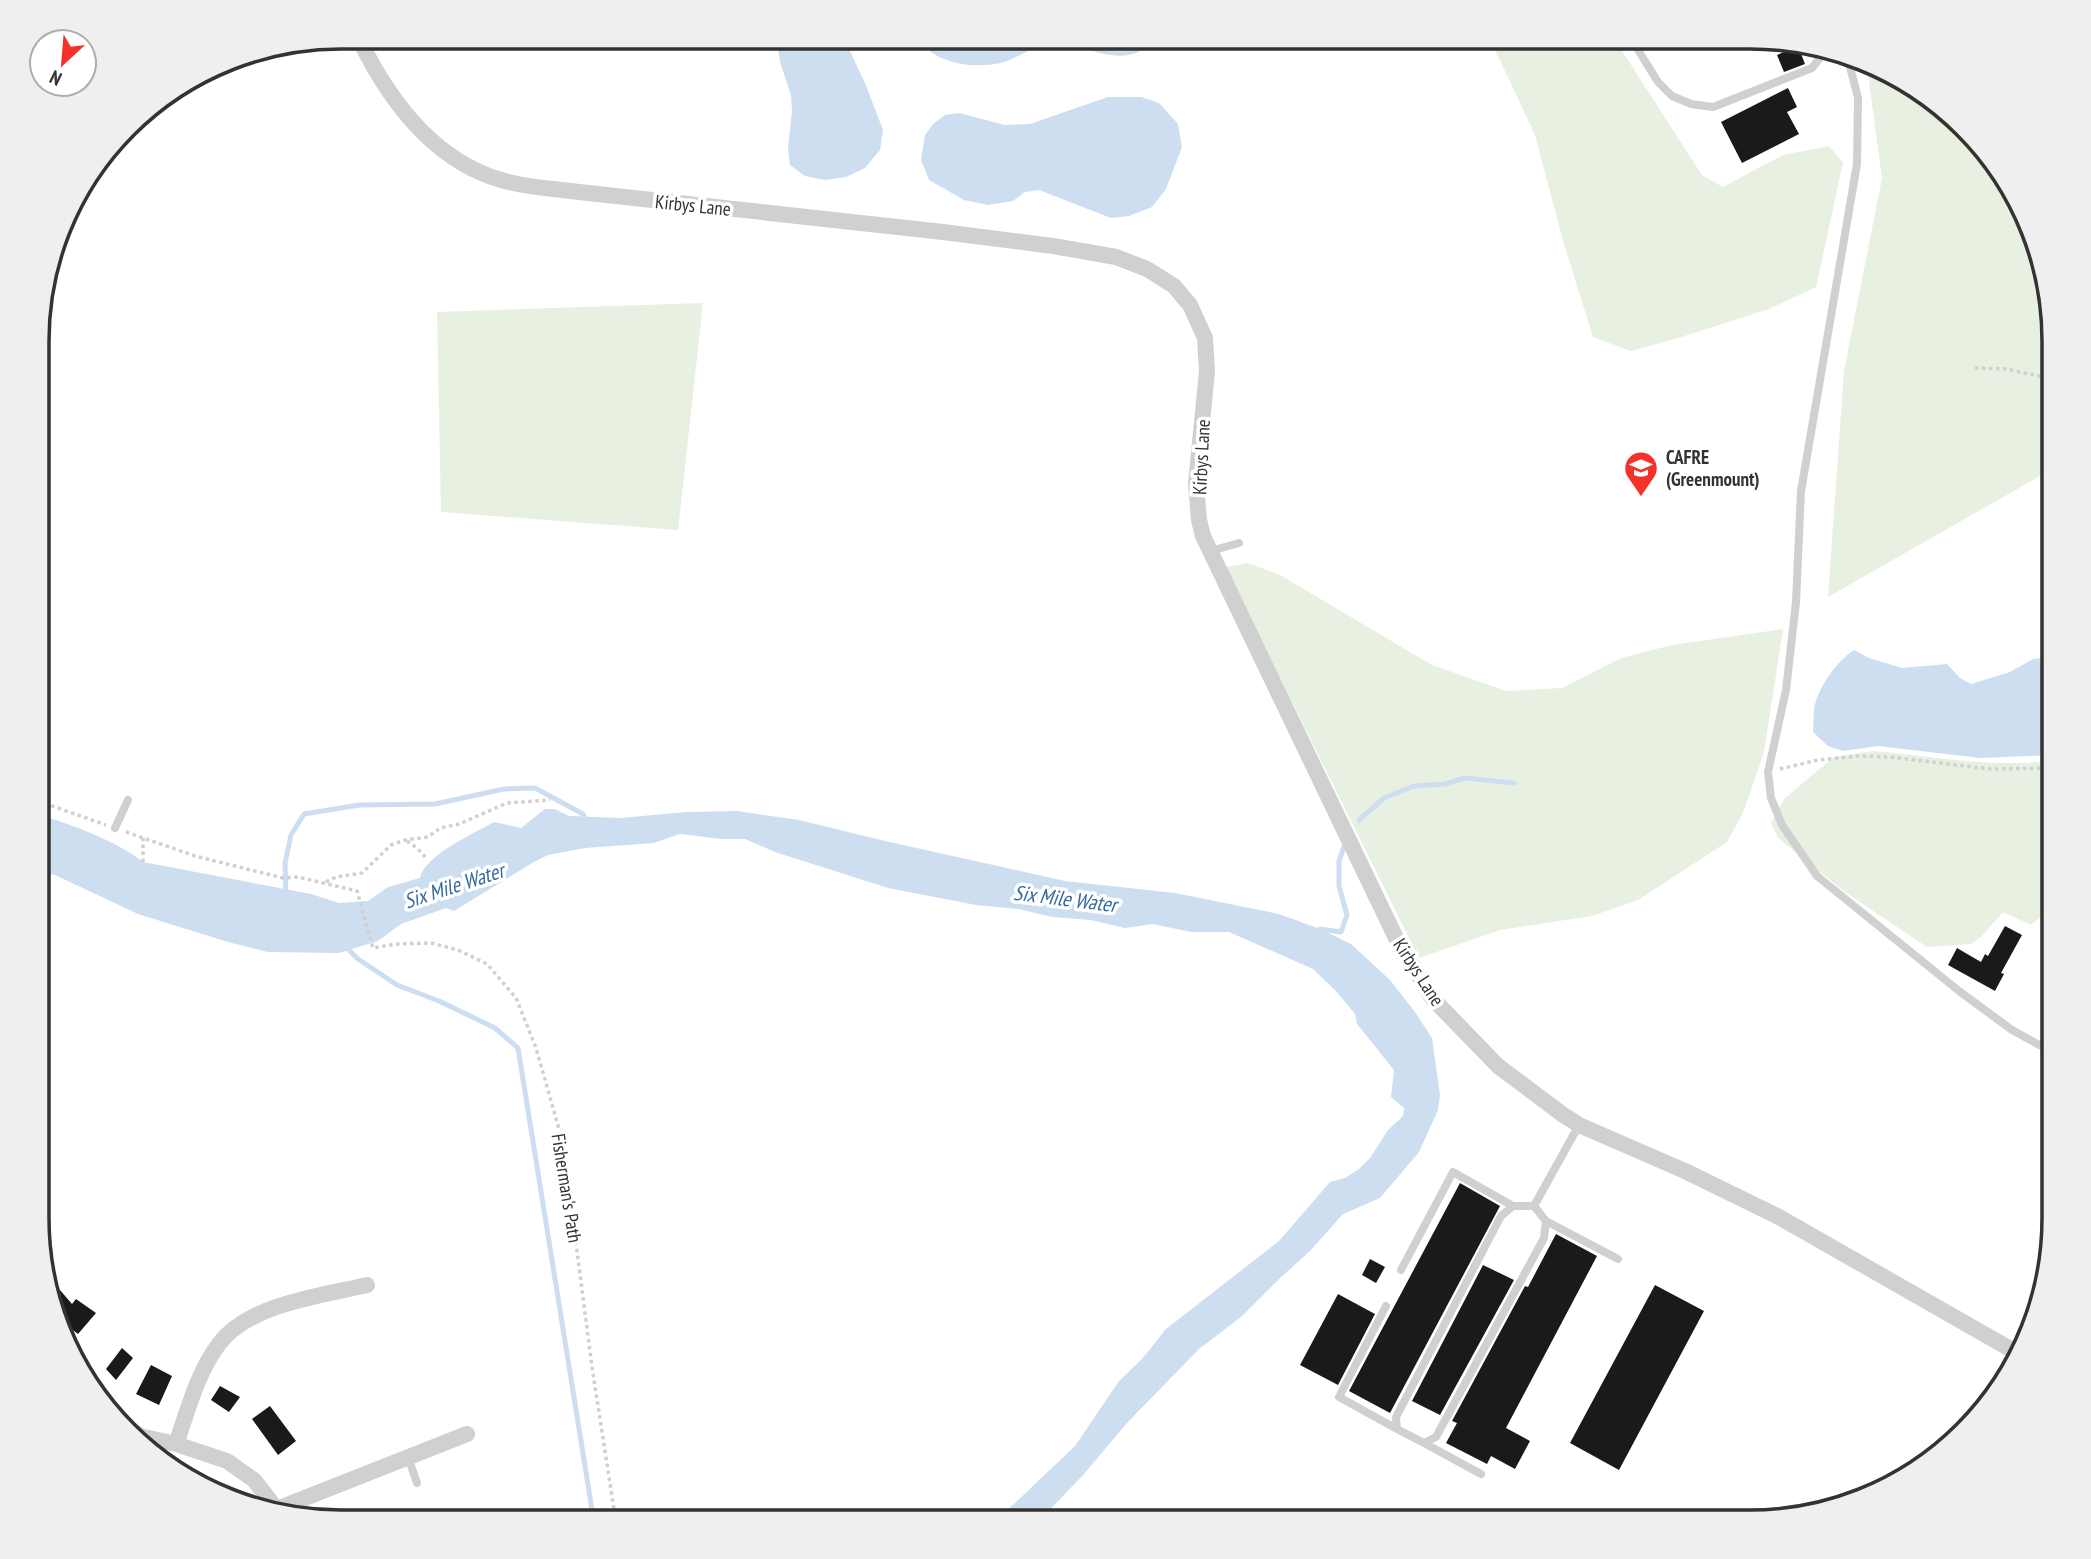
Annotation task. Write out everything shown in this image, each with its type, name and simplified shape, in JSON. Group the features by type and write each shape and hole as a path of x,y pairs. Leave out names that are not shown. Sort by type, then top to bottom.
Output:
{"street":[{"name":"Kirbys Lane","path":"365,49 386,86 417,127 457,160 501,180 570,191 1053,246 1116,257 1147,269 1174,286 1190,305 1205,338 1207,371 1191,483 1203,536 1396,938 1432,998 1498,1066 1579,1125 1685,1171 1769,1212 2011,1349"},
{"path":"176,1444 197,1384 213,1353 219,1343 247,1318 291,1303 367,1285"},
{"path":"289,1505 467,1434"},
{"path":"153,1441 176,1444 227,1461 254,1480 270,1501"}],"lane":[{"path":"1637,49 1658,82 1672,96 1691,104 1713,107 1812,68 1820,58"},
{"path":"1849,67 1858,99 1857,164 1801,491 1796,602 1786,690 1768,772 1771,798 1782,825 1817,876 1959,991 2012,1030 2042,1046"},
{"path":"1211,551 1239,543"},
{"path":"115,828 128,800"},
{"path":"1534,1206 1579,1125"},
{"path":"1401,1270 1453,1172 1513,1206 1534,1206"},
{"path":"1397,1429 1396,1417 1501,1216 1513,1206"},
{"path":"1534,1206 1546,1221 1618,1259"},
{"path":"1424,1443 1436,1437 1443,1426 1544,1238 1546,1221"},
{"path":"1386,1306 1339,1397 1481,1474"},
{"path":"408,1457 416,1483"}],"path":[{"path":"1975,368 2006,369 2042,377"},
{"path":"1768,772 1818,761 1859,756 1891,757 1990,769 2042,768"},
{"path":"49,805 195,856 283,878 299,877 324,883 335,877 362,873 391,845 428,837 440,828 460,824 506,803 550,800"},
{"path":"143,838 143,862"},
{"path":"405,840 426,858"},
{"name":"Fisherman's Path","path":"324,883 357,891 373,948 431,943 458,950 487,964 516,998 536,1048 563,1143 592,1367 614,1510"}],"green space":[{"path":"1495,49 1621,49 1702,175 1723,187 1783,155 1829,146 1843,163 1816,287 1769,309 1631,351 1593,337 1563,241 1535,135"},
{"path":"1868,74 1928,109 1956,135 1993,179 2020,229 2040,303 2042,475 1828,597 1844,371 1882,178"},
{"path":"703,303 678,530 441,512 437,312"},
{"path":"1248,563 1280,575 1432,665 1506,691 1562,688 1621,658 1672,645 1783,629 1764,752 1743,813 1727,842 1638,900 1592,916 1500,930 1419,958 1225,567"},
{"path":"1873,751 1964,761 2042,761 2042,916 2031,925 2003,912 1982,936 1971,944 1927,947 1845,892 1778,838 1771,823 1785,798 1834,757"}],"water":[{"path":"778,49 849,49 883,130 880,150 865,168 846,177 825,180 805,176 790,165 788,148 791,95"},
{"path":"928,49 1032,49 990,65 966,65 943,59"},
{"path":"1082,49 1144,49 1134,54 1109,55"},
{"path":"1108,97 1141,97 1159,103 1178,124 1182,147 1166,189 1152,207 1129,216 1111,218 1039,190 1025,192 1013,201 988,205 964,200 929,180 921,160 925,135 933,124 945,115 959,113 1005,125 1030,124"},
{"path":"1854,650 1869,658 1902,668 1947,664 1960,678 1971,684 2010,672 2033,659 2042,658 2042,755 1980,758 1878,746 1843,751 1828,746 1813,732 1814,713 1819,693 1841,661"},
{"name":"Six Mile Water","path":"545,809 555,809 569,816 620,818 737,811 799,820 1065,881 1175,893 1279,914 1351,944 1390,980 1432,1038 1440,1095 1438,1110 1419,1152 1380,1198 1343,1214 1310,1251 1241,1317 1199,1349 1126,1424 1050,1510 1007,1510 1075,1446 1119,1381 1142,1359 1166,1329 1279,1241 1330,1182 1345,1178 1370,1158 1388,1130 1403,1116 1404,1108 1391,1097 1394,1070 1357,1024 1355,1014 1313,969 1229,932 1191,932 1153,924 1125,928 1091,920 976,905 888,888 775,852 745,839 680,834 654,843 585,848 548,855 454,911 446,908 401,924 378,941 339,953 268,952 228,942 138,914 49,874 49,818 93,834 121,847 143,862 311,894 339,903 368,901 388,887 420,878 424,869 440,853 494,822 521,828"}],"building":[{"path":"1787,51 1801,54 1805,64 1784,72 1777,55"},
{"path":"1788,88 1797,107 1787,112 1799,134 1742,163 1721,122"},
{"path":"2005,926 2022,935 2001,973 2004,974 1995,991 1948,965 1957,948 1981,962 1985,954 1988,956"},
{"path":"1460,1183 1500,1206 1390,1413 1349,1391"},
{"path":"1556,1234 1597,1256 1506,1428 1530,1441 1515,1469 1491,1456 1487,1464 1446,1443 1457,1423 1452,1421"},
{"path":"1370,1259 1385,1267 1376,1283 1362,1275"},
{"path":"1483,1265 1514,1280 1440,1415 1412,1401"},
{"path":"1655,1285 1704,1311 1619,1470 1570,1443"},
{"path":"58,1288 72,1304 76,1299 96,1313 78,1334 70,1328"},
{"path":"1338,1294 1375,1314 1338,1385 1300,1365"},
{"path":"122,1348 133,1358 116,1380 106,1369"},
{"path":"151,1365 172,1376 159,1405 136,1394"},
{"path":"220,1386 240,1397 229,1412 211,1400"},
{"path":"270,1406 296,1441 278,1455 252,1419"}],"waterway":[{"path":"1359,820 1384,798 1414,786 1445,784 1465,778 1514,783"},
{"path":"286,896 285,863 291,835 304,814 359,805 435,804 504,789 535,788 583,814 586,822"},
{"path":"1317,932 1320,929 1341,932 1347,915 1339,886 1339,861 1346,841"},
{"path":"344,945 358,959 397,985 439,1001 495,1028 518,1048 592,1510"}],"place":[{"name":"CAFRE (Greenmount)","path":"1641,498"}]}
